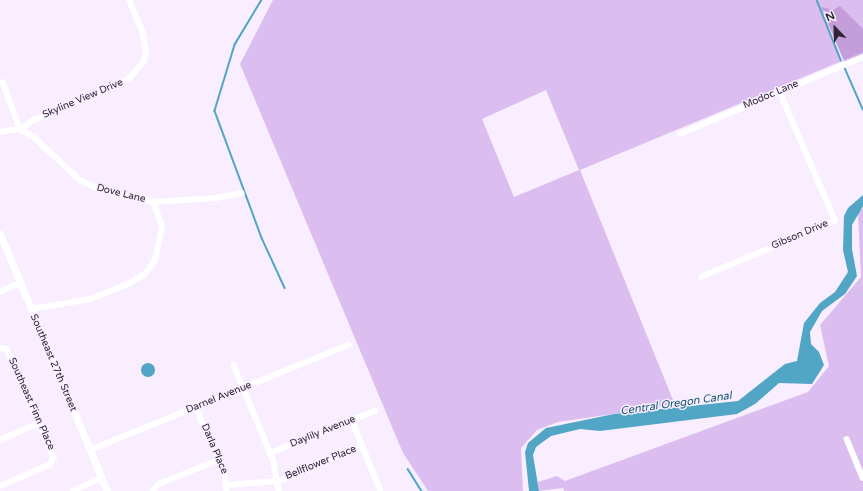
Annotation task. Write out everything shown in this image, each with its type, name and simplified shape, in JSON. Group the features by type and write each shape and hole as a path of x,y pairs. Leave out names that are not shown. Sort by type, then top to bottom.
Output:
{"main road":[{"name":"Southeast 27th Street","path":"0,234 107,491"}],"street":[{"name":"Skyline View Drive","path":"0,132 20,130 34,120 129,79 137,71 146,50 142,31 129,0"},
{"name":"Modoc Lane","path":"680,134 863,57"},
{"path":"3,82 20,130"},
{"name":"Gibson Drive","path":"701,277 835,221 783,100 782,90"},
{"name":"Dove Lane","path":"20,130 34,137 80,180 99,189 153,202 216,198 242,193"},
{"path":"31,309 91,299 128,284 145,274 155,260 162,226 153,202"},
{"path":"0,292 20,283"},
{"name":"Darnel Avenue","path":"90,450 348,345"},
{"name":"Southeast Finn Place","path":"0,487 54,462 39,423 2,347"},
{"path":"234,365 271,453 279,481 279,491"},
{"name":"Darla Place","path":"196,407 228,488"},
{"name":"Daylily Avenue","path":"271,453 376,411"},
{"path":"352,420 382,491"},
{"path":"0,440 39,423"},
{"path":"847,439 863,478"},
{"name":"Bellflower Place","path":"228,488 279,481 363,446"},
{"path":"153,490 159,484 218,460"},
{"path":"73,491 101,478"}],"shaded area":[{"path":"273,0 863,0 863,54 844,62 822,10 842,61 580,170 675,405 558,422 537,430 521,448 523,491 428,491 403,453 240,64","holes":["546,90 579,170 514,197 482,119"]},
{"path":"840,6 863,29 863,52 844,60 821,7 833,10"},
{"path":"863,208 863,491 564,491 563,488 539,491 538,482 557,476 565,481 808,392 829,366 820,325 861,277 858,212"}],"water":[{"path":"863,195 863,206 852,225 852,249 857,276 845,294 822,311 810,332 811,344 819,352 824,365 812,384 779,383 755,404 737,414 600,431 580,429 551,436 536,447 533,455 539,491 529,491 525,452 528,443 546,428 614,414 738,401 785,364 797,361 804,323 820,303 835,292 848,272 843,250 844,216 848,208"},
{"path":"145,363 151,363 155,367 155,373 151,377 145,377 141,373 141,367"}],"waterway":[{"path":"262,0 235,45 215,111 262,238 285,288"},
{"path":"817,0 841,60"},
{"path":"845,68 863,109"},
{"path":"408,469 422,491"}],"water label":[{"name":"Central Oregon Canal","path":"676,404"}]}
